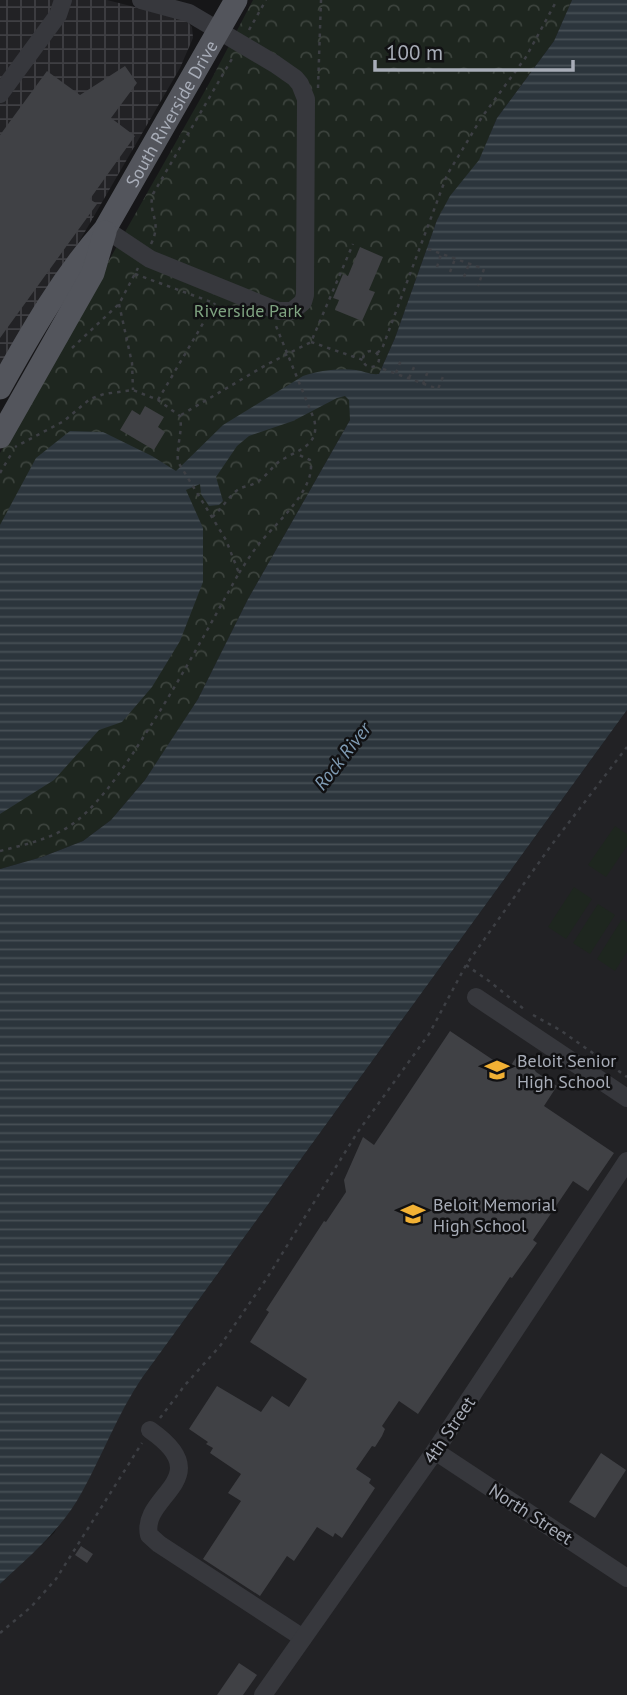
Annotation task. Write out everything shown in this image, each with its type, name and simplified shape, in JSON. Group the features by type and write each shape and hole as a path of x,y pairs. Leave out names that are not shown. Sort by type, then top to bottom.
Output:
{"main road":[{"name":"South Riverside Drive","path":"0,388 58,289 105,229 236,0"},
{"name":"South Riverside Drive","path":"12,440 93,273 105,229"}],"street":[{"path":"0,94 58,15 63,0"},
{"path":"105,229 145,256 191,277 278,310 292,311 303,302 306,99 300,84 295,78 184,5 141,0"},
{"path":"475,998 627,1098"},
{"name":"4th Street","path":"263,1695 435,1451 627,1161"},
{"path":"150,1430 172,1448 179,1467 175,1480 148,1524 149,1535 303,1638"},
{"name":"North Street","path":"435,1451 627,1578"}],"path":[{"path":"69,354 77,342 119,304 158,227 151,201 153,194 266,0"},
{"path":"363,360 368,352 377,353 382,349 447,175 482,117 526,57 557,0"},
{"path":"180,416 311,342 353,244"},
{"path":"428,249 484,270 478,286"},
{"path":"437,267 441,254"},
{"path":"450,272 455,259"},
{"path":"464,277 469,264"},
{"path":"135,274 215,303 158,401"},
{"path":"119,304 132,363 133,390"},
{"path":"212,517 236,491 255,484 278,462 309,445 317,427 277,326"},
{"path":"311,342 363,360 368,367 374,367 379,361 377,353"},
{"path":"395,373 401,360"},
{"path":"409,379 415,365"},
{"path":"383,369 438,389 444,374"},
{"path":"423,384 428,371"},
{"path":"0,473 12,440 64,421 90,399 133,390 158,401 180,416 182,426 178,462 226,540 239,573"},
{"path":"0,851 41,841 78,820 108,787 156,717 239,573 257,546 298,499 311,466 310,460 296,453"},
{"path":"0,1633 56,1579 150,1430 220,1346 267,1278 357,1133 429,1034 466,965 627,747"},
{"path":"466,965 529,1013 560,1030 627,1076"}],"shaded area":[{"path":"0,0 107,0 186,20 192,27 193,38 180,68 0,378"},
{"name":"Beloit Senior High School","path":"627,710 627,1695 0,1695 0,1584 54,1533 142,1378"}],"green space":[{"name":"Riverside Park","path":"253,0 572,0 554,41 497,118 479,161 450,197 437,220 395,338 379,374 248,599 198,699 171,741 145,780 111,820 83,841 0,869 0,453 211,80"},
{"path":"615,826 627,834 627,846 606,877 588,865"},
{"path":"574,887 592,899 566,939 548,927"},
{"path":"598,904 615,915 590,954 573,943"},
{"path":"622,919 627,922 627,952 615,971 597,959"}],"water":[{"name":"Rock River","path":"572,0 627,0 627,710 142,1378 125,1405 82,1492 65,1518 0,1584 0,869 83,841 111,820 145,780 198,699 248,599 350,420 349,400 345,396 337,398 293,421 249,436 237,446 216,477 223,501 219,505 209,506 201,494 200,484 186,490 203,528 203,582 180,641 152,687 122,722 99,730 54,780 0,814 0,525 36,458 70,431 103,432 176,471 223,425 303,376 343,369 379,374 395,338 437,220 450,196 479,160 497,118 554,41"}],"building":[{"path":"125,66 137,83 111,118 135,136 90,199 97,204 0,338 0,135 47,71 80,95"},
{"path":"360,247 383,257 369,290 375,292 362,321 335,310 339,300 333,298 343,274 348,276"},
{"path":"145,406 164,417 158,427 165,432 154,450 120,430 132,410 140,415"},
{"path":"450,1031 508,1070 517,1056 532,1066 536,1072 557,1086 544,1106 614,1153 588,1191 573,1181 533,1240 537,1243 512,1278 510,1277 418,1414 399,1401 382,1426 385,1429 382,1436 356,1469 371,1479 369,1483 375,1488 342,1538 335,1533 333,1537 317,1527 294,1561 287,1556 260,1596 203,1559 241,1501 228,1493 241,1474 210,1453 213,1448 206,1444 208,1442 189,1429 217,1386 261,1412 272,1396 289,1407 307,1379 250,1342 269,1312 266,1310 346,1192 344,1180 363,1137 374,1145"},
{"path":"601,1453 626,1470 595,1518 569,1502"},
{"path":"81,1546 93,1554 87,1563 75,1555"},
{"path":"239,1663 257,1675 243,1695 217,1695"}],"place":[{"name":"Beloit Senior High School","path":"497,1070"},
{"name":"Beloit Memorial High School","path":"413,1214"}]}
